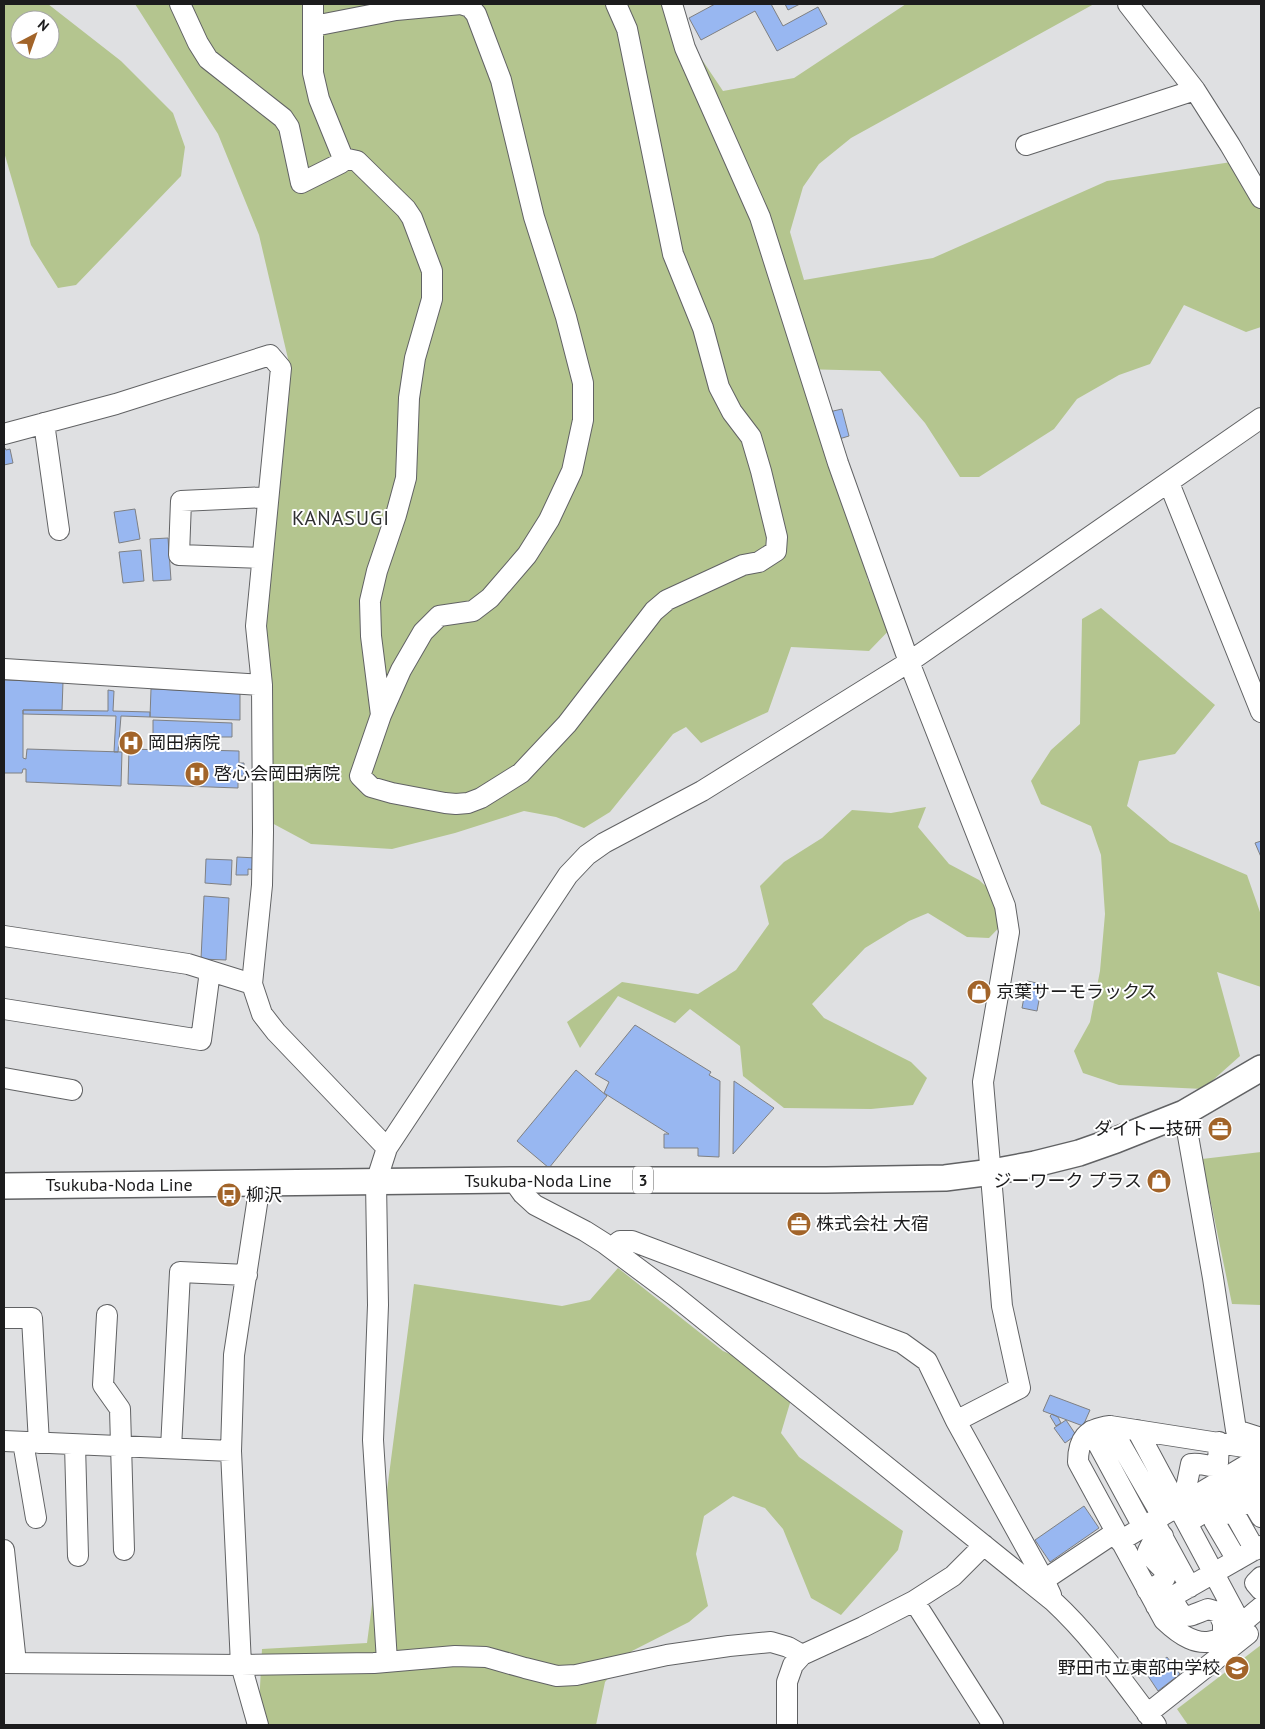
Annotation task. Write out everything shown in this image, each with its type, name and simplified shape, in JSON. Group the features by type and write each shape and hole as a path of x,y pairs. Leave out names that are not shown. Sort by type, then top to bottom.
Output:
{"main road":[{"name":"Tsukuba-Noda Line","path":"4,1186 513,1180 884,1180 945,1178 992,1172 1079,1153 1123,1138 1184,1113 1261,1068"}],"street":[{"path":"180,4 198,43 208,59 284,118 289,127 302,183 341,164 343,158 319,99 313,73 313,4"},
{"path":"314,26 396,10 461,4 470,7 476,14 501,80 534,217 566,317 583,383 583,420 572,471 544,527 527,555 490,598 473,611 439,616 423,632 401,670 381,715 360,776 371,787 392,793 456,804 468,803 481,798 521,774 567,724 654,611 667,600 743,565 759,562 776,551 777,537 761,471 750,437 732,412 719,386 703,328 673,254 627,29 616,4"},
{"path":"672,4 685,48 760,217 838,463 909,662 1005,906 1008,932 983,1082 1002,1306 1020,1388 956,1421"},
{"path":"1128,4 1195,90 1261,198"},
{"path":"1026,145 1195,90"},
{"path":"343,158 356,161 406,209 412,218 432,271 432,299 414,358 409,398 406,478 396,516 377,571 370,601 381,715"},
{"path":"4,434 116,404 270,354 280,368 256,626 262,685 262,885 252,984 262,1014 276,1032 387,1148"},
{"path":"386,1661 373,1440 378,1305 376,1182 387,1148 568,875 588,855 613,838 702,791 909,662 1261,418"},
{"path":"44,424 59,530"},
{"path":"1169,483 1261,712"},
{"path":"262,558 179,556 182,501 268,497"},
{"path":"4,669 262,685"},
{"path":"4,936 188,964 252,984"},
{"path":"4,1009 201,1040 210,971"},
{"path":"4,1078 72,1090"},
{"path":"1184,1113 1213,1278 1236,1430 1261,1458"},
{"path":"513,1180 534,1205 585,1231 611,1248 736,1345 1053,1601 1093,1642 1152,1720 1261,1623"},
{"path":"258,1725 241,1665 231,1451 234,1355 260,1184"},
{"path":"611,1248 620,1241 632,1241 902,1343 927,1360 956,1421 1044,1580 1053,1601"},
{"path":"170,1448 180,1272 247,1275"},
{"path":"107,1315 103,1385 120,1409 124,1550"},
{"path":"4,1318 32,1318 22,1442 36,1518"},
{"path":"1223,1637 1223,1623 1218,1612 1208,1609 1192,1617 1184,1616 1159,1598 1118,1536 1078,1462 1078,1447 1088,1433 1101,1428 1137,1430 1244,1447 1261,1458"},
{"path":"1101,1428 1170,1521 1214,1573 1241,1624"},
{"path":"1137,1430 1170,1521 1190,1587"},
{"path":"22,1442 231,1451"},
{"path":"1170,1521 1192,1464 1215,1466 1218,1463 1219,1442"},
{"path":"75,1444 78,1556"},
{"path":"1261,1458 1170,1521 1153,1541 1148,1551 1150,1556 1164,1570 1164,1580 1157,1586 1159,1598 1164,1620 1176,1632 1196,1642 1210,1642 1223,1637 1261,1608"},
{"path":"1044,1580 1118,1536 1170,1521 1214,1521 1233,1511 1258,1504"},
{"path":"1159,1598 1190,1587 1259,1548 1233,1511"},
{"path":"1214,1521 1237,1560"},
{"path":"787,1725 787,1682 793,1665 802,1655 914,1601 953,1576 984,1545"},
{"path":"4,1550 10,1663 241,1665 386,1661 455,1656 486,1657 557,1676 576,1675 667,1655 771,1642 788,1647 802,1655"},
{"path":"1261,1577 1254,1583 1261,1590"},
{"path":"914,1601 993,1725"}],"green space":[{"path":"4,4 48,4 56,10 10,10 10,60 60,60 60,13 121,61 173,113 185,147 181,176 76,285 58,288 31,245 4,152"},
{"path":"135,4 680,4 678,24 723,91 794,78 906,4 1094,4 851,138 819,164 803,187 790,232 804,280 933,258 1107,181 1238,161 1261,204 1261,327 1246,332 1184,305 1150,364 1119,375 1077,399 1054,429 979,477 960,477 925,423 880,371 800,369 857,534 868,581 897,622 869,651 791,647 768,712 701,743 686,727 673,734 610,812 584,828 556,817 524,811 455,833 392,849 311,844 270,822 253,791 272,698 262,636 289,363 259,235 218,134"},
{"path":"1101,608 1215,705 1175,754 1139,761 1127,806 1170,842 1247,875 1261,915 1261,987 1217,972 1240,1056 1203,1089 1119,1085 1083,1073 1074,1051 1090,1022 1100,971 1105,914 1101,855 1091,826 1041,804 1031,781 1051,750 1080,724 1082,619"},
{"path":"926,807 918,827 949,864 979,880 1014,912 989,938 967,937 928,913 909,921 865,948 812,1004 824,1018 911,1062 927,1078 913,1105 871,1109 784,1108 743,1076 740,1046 690,1009 675,1023 618,996 580,1048 567,1022 622,982 698,994 736,970 769,924 760,886 784,862 822,838 852,810 891,813"},
{"path":"1261,1152 1261,1305 1232,1304 1202,1159"},
{"path":"618,1268 723,1351 796,1383 781,1433 799,1457 903,1531 898,1550 841,1615 811,1598 783,1529 765,1508 733,1496 704,1516 696,1554 708,1606 689,1622 632,1651 605,1682 596,1725 258,1725 262,1649 367,1643 414,1284 562,1306 590,1300"},
{"name":"野田市立東部中学校","path":"1261,1645 1261,1725 1188,1725 1177,1709"}],"building":[{"path":"715,4 771,4 783,26 818,7 827,24 777,51 755,11 701,40 689,18"},
{"path":"785,4 800,4 788,10"},
{"path":"842,409 849,436 839,439 829,412"},
{"path":"4,448 6,450 10,449 13,463 4,465"},
{"path":"135,509 140,539 119,543 114,512"},
{"path":"168,538 171,580 153,581 150,539"},
{"path":"141,550 144,581 123,583 119,552"},
{"path":"4,680 63,682 62,710 23,710 23,758 26,759 27,749 122,752 121,786 26,782 26,769 23,769 22,773 4,773"},
{"path":"151,689 240,692 240,720 150,717"},
{"path":"108,690 114,691 113,711 150,712 150,717 121,716 118,752 114,752 116,716 23,714 23,710 108,711"},
{"path":"153,720 232,723 232,737 216,737 216,741 203,740 203,750 239,751 239,763 244,763 244,776 238,776 238,788 128,784 129,749 165,750 165,734 153,734"},
{"path":"1261,841 1261,857 1255,843"},
{"path":"237,857 257,858 257,870 248,869 248,875 236,875"},
{"path":"206,859 232,860 231,885 205,883"},
{"path":"204,896 229,898 226,960 201,959"},
{"path":"1027,981 1042,984 1037,1011 1022,1008"},
{"path":"635,1025 711,1072 709,1075 720,1081 719,1157 698,1156 698,1148 664,1148 664,1134 669,1134 604,1093 609,1082 595,1074"},
{"path":"576,1070 607,1096 549,1168 517,1141"},
{"path":"734,1081 774,1108 733,1154"},
{"path":"1050,1395 1090,1410 1083,1426 1043,1411"},
{"path":"1052,1414 1058,1417 1061,1423 1056,1426 1050,1416"},
{"path":"1066,1420 1076,1435 1065,1443 1054,1428"},
{"path":"1084,1506 1099,1528 1050,1562 1035,1540"},
{"path":"1167,1657 1180,1674 1158,1691 1146,1673"}],"place":[{"name":"岡田病院","path":"131,743"},
{"name":"啓心会岡田病院","path":"197,774"},
{"name":"京葉サーモラックス","path":"979,992"},
{"name":"ダイトー技研","path":"1220,1129"},
{"name":"ジーワーク プラス","path":"1159,1181"},
{"name":"柳沢","path":"229,1195"},
{"name":"株式会社 大宿","path":"799,1224"},
{"name":"野田市立東部中学校","path":"1237,1668"}],"district":[{"name":"KANASUGI","path":"341,518"}]}
